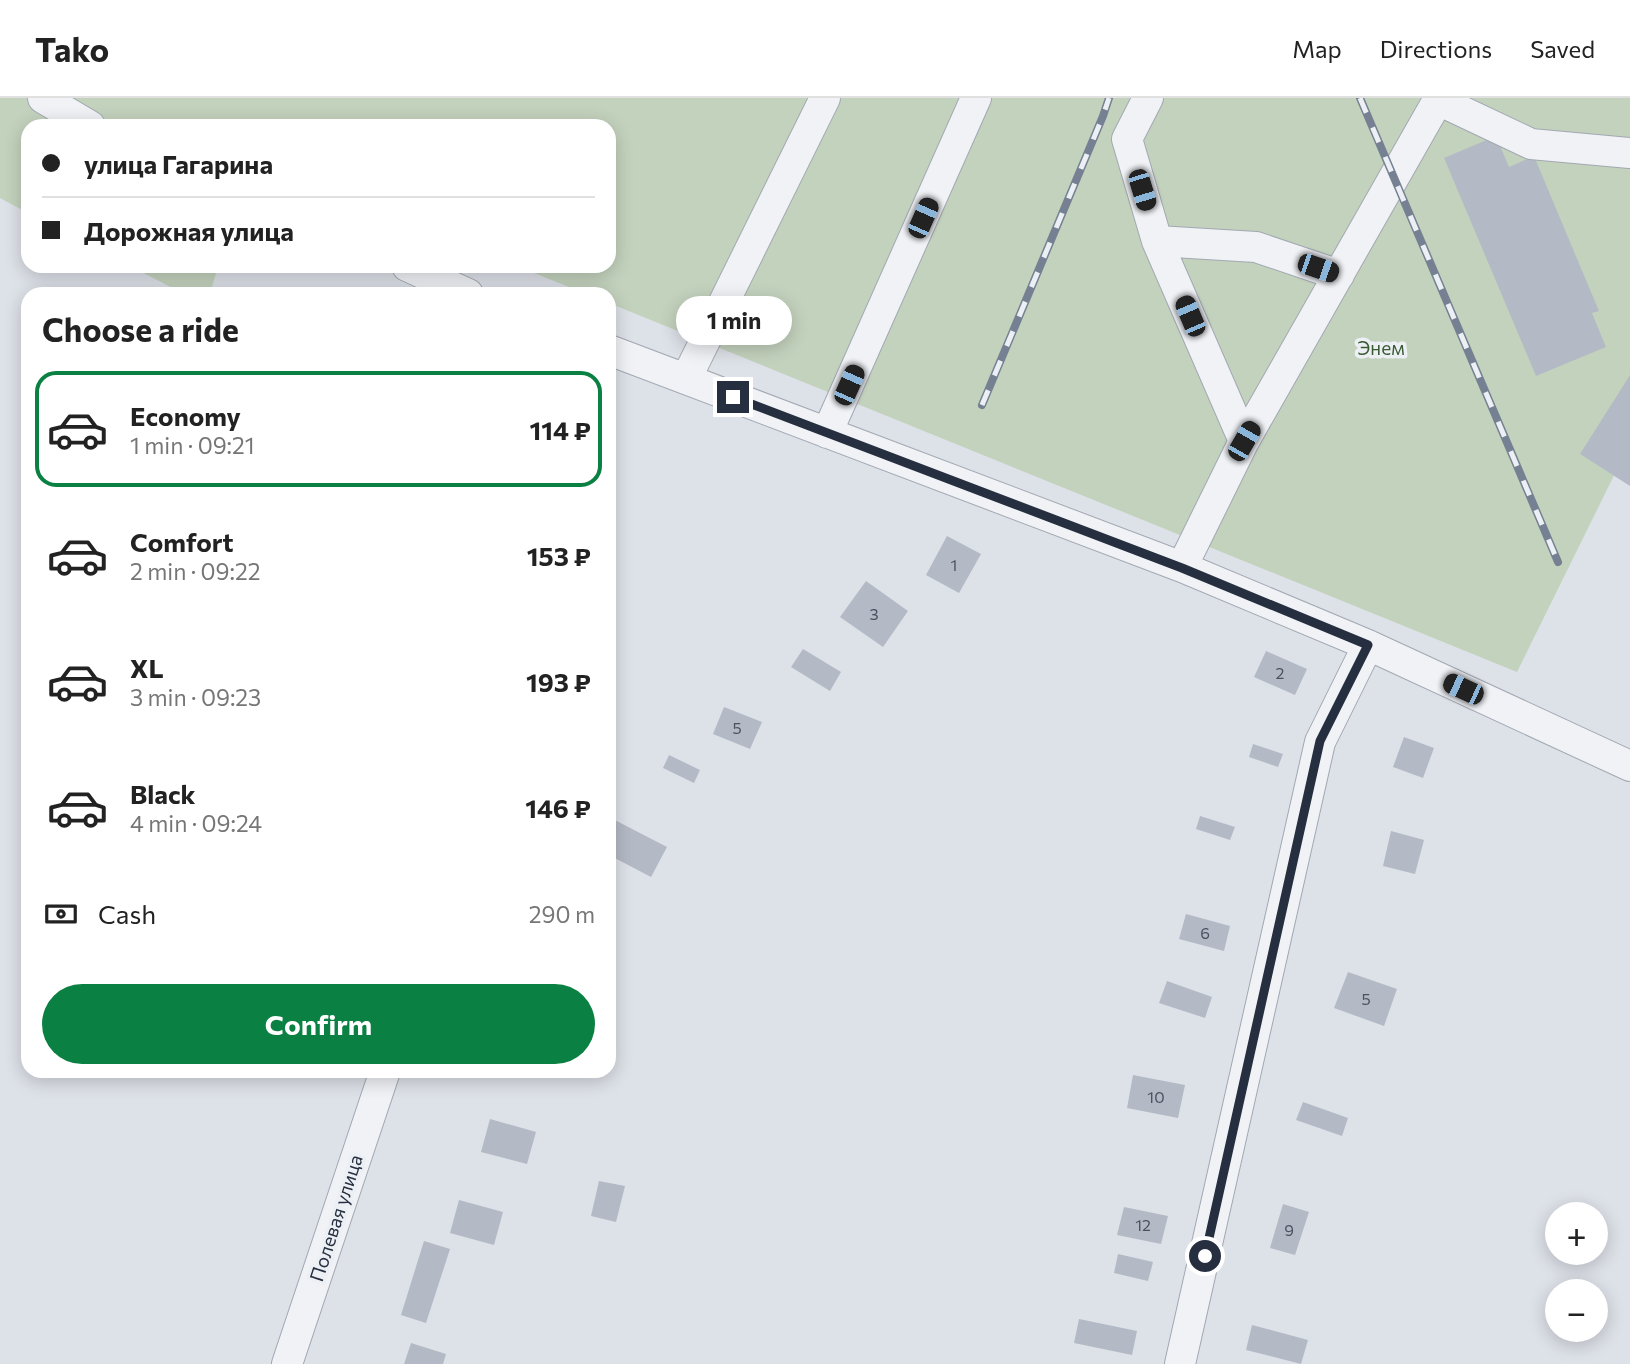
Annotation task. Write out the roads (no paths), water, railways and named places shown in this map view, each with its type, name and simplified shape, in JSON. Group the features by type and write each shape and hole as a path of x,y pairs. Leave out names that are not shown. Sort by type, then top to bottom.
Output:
{"street":[{"path":"43,98 78,119"},
{"path":"686,379 825,98"},
{"path":"827,433 976,98"},
{"path":"1147,98 1127,139 1157,241 1244,441"},
{"path":"1182,568 1244,441 1438,99 1531,144 1630,153"},
{"path":"1157,241 1256,247 1339,275"},
{"path":"422,273 453,287"},
{"path":"616,353 1182,568 1368,645 1630,766"},
{"path":"1180,1364 1320,741 1368,645"},
{"name":"Полевая улица","path":"287,1364 383,1078"}],"railway":[{"path":"982,405 1109,98"},
{"path":"1360,98 1558,562"}],"park label":[{"name":"Энем","path":"1381,348"}]}
